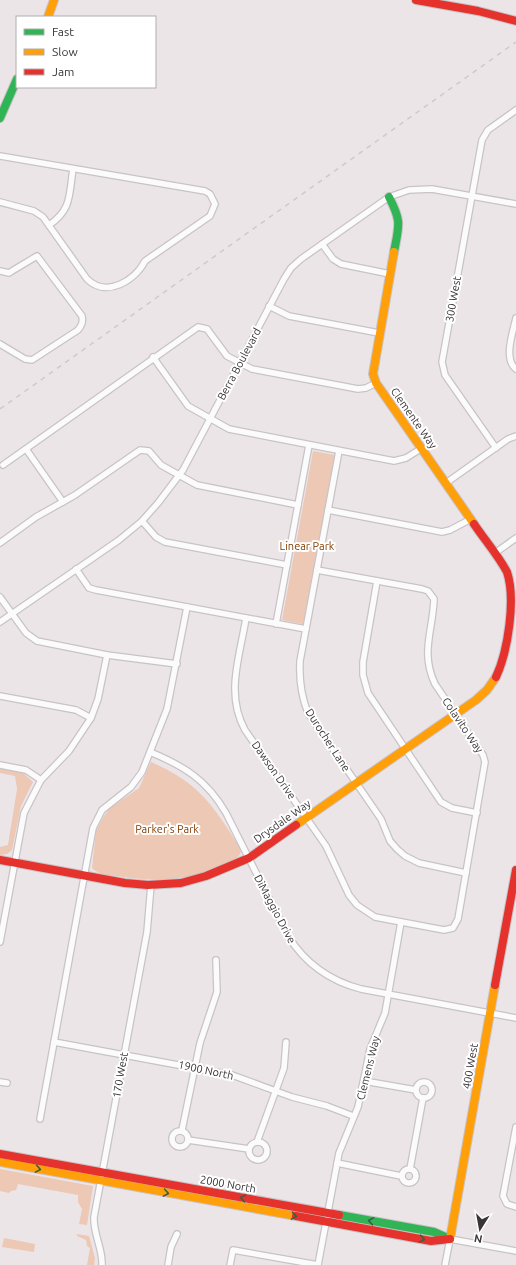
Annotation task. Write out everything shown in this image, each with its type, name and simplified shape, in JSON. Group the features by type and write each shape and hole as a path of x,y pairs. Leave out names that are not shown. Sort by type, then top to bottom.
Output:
{"street":[{"path":"48,16 54,0"},
{"path":"416,0 478,11 516,15"},
{"path":"478,11 516,21"},
{"path":"0,118 16,81"},
{"name":"300 West","path":"496,448 444,375 442,365 471,196 483,136 488,130 516,110"},
{"path":"0,156 205,191 210,194 215,204 210,216 145,261 140,270 112,288 100,287 87,279 44,217 34,211 0,202"},
{"path":"49,225 60,218 66,210 73,169"},
{"name":"Berra Boulevard","path":"0,622 119,540 142,521 179,476 269,306 291,268 322,244 389,197 409,190 423,188 516,204"},
{"name":"Clemente Way","path":"389,197 396,211 399,222 373,368 376,383 507,572 512,592 513,604 512,635"},
{"path":"322,244 333,259 341,264 390,274"},
{"path":"0,271 9,273 37,256 82,316 82,324 78,330 32,360 25,359 0,344"},
{"path":"269,306 289,316 379,333"},
{"path":"514,368 509,355 516,318"},
{"path":"3,465 193,329 203,327 207,329 225,354 256,370 355,389 366,388 376,383"},
{"path":"153,358 188,406 210,420 238,432 398,460 410,456 422,448"},
{"path":"446,483 516,436"},
{"path":"276,624 310,445"},
{"path":"26,449 63,502"},
{"path":"0,543 36,517 63,502 136,452 145,450 152,454 161,465 190,483 204,488 298,505"},
{"name":"Durocher Lane","path":"340,451 306,629 299,674 303,701 308,713 381,818 390,841 401,853 419,863 466,873"},
{"path":"328,510 442,532 450,530 470,519"},
{"path":"142,521 156,537 165,542 287,565"},
{"path":"495,553 516,538"},
{"path":"76,569 90,588 96,590 306,629"},
{"path":"317,570 377,581 363,655 363,674 371,699 441,802 452,808 477,813"},
{"name":"Colavito Way","path":"377,581 422,589 428,591 432,595 434,605 427,647 429,667 435,684 483,754 485,762 458,920 453,928"},
{"path":"0,597 28,636 37,641 107,655 177,664"},
{"path":"40,1119 93,828 96,818 109,803 135,783 150,752 167,709 187,607"},
{"name":"Dawson Drive","path":"246,618 235,682 234,695 238,713 245,730 326,846 349,895 356,905 375,917 444,930 453,928"},
{"name":"Drysdale Way","path":"0,860 84,876 150,885 181,883 198,879 227,868 249,858 480,696 492,683 501,666 512,635"},
{"path":"0,942 24,813 41,780 69,752 91,718 98,699 107,655"},
{"path":"0,696 76,710 91,718"},
{"name":"DiMaggio Drive","path":"150,752 179,764 209,788 226,813 288,936 306,959 319,970 340,982 361,989 516,1018"},
{"path":"0,765 26,770 41,780"},
{"name":"400 West","path":"445,1265 516,870"},
{"name":"170 West","path":"102,1265 102,1258 94,1224 146,932 150,885"},
{"name":"Clemens Way","path":"318,1265 341,1143 359,1102 369,1053 385,1013 401,922"},
{"path":"182,1130 194,1067 202,1035 217,992 216,960"},
{"name":"1900 North","path":"54,1042 232,1075 275,1091 333,1108 353,1116"},
{"path":"257,1142 284,1068 286,1042"},
{"path":"364,1081 416,1090 423,1098"},
{"path":"0,1082 7,1083"},
{"path":"416,1090 418,1084 422,1082 430,1084 432,1090 431,1094 423,1098"},
{"path":"410,1169 423,1098"},
{"path":"516,1127 514,1145 504,1191 505,1201 509,1205 516,1207"},
{"path":"182,1130 186,1133 188,1140 186,1145 181,1147 175,1146 172,1142 172,1136 175,1132 182,1130"},
{"path":"188,1140 249,1149"},
{"path":"257,1142 262,1143 266,1147 267,1153 264,1158 259,1160 254,1159 250,1154 249,1149 252,1144 257,1142"},
{"name":"2000 North","path":"0,1154 102,1177"},
{"name":"2000 North","path":"0,1162 102,1177 327,1217 431,1241 450,1239 516,1251"},
{"path":"337,1163 401,1176 405,1183 413,1183 416,1180 416,1174 410,1169 404,1170 401,1176"},
{"path":"168,1265 171,1247 177,1234"},
{"path":"230,1265 233,1250 318,1265"}],"green space":[{"name":"Linear Park","path":"313,451 335,455 303,624 282,620"},
{"name":"Parker's Park","path":"151,762 182,778 204,797 222,820 241,849 241,852 237,858 209,871 196,875 170,879 144,879 107,875 97,872 92,868 96,831 104,816 110,808 139,788"},
{"path":"0,768 22,772 33,782 21,806 12,850 7,854 0,855 0,847 8,845 17,789 15,776 0,773"},
{"path":"0,1169 93,1186 87,1225 79,1224 82,1209 78,1202 78,1195 18,1184 16,1190 9,1193 0,1191"},
{"path":"77,1234 89,1236 95,1258 94,1265 87,1265 90,1248 87,1246 86,1240 77,1236"},
{"path":"4,1238 35,1244 34,1252 2,1247"}],"railway":[{"path":"0,409 516,42"}],"traffic: fast":[{"path":"0,118 16,81"},
{"path":"389,197 398,218 398,229 394,252"},
{"path":"339,1215 434,1232 450,1239"}],"traffic: slow":[{"path":"48,16 54,0"},
{"path":"394,252 373,374 376,383 474,524"},
{"path":"296,825 476,700 487,690 496,677"},
{"path":"450,1239 495,985"},
{"path":"0,1162 296,1216"}],"traffic: jam":[{"path":"416,0 478,11 516,21"},
{"path":"474,524 507,572 510,583 511,610 507,639 496,677"},
{"path":"0,860 125,883 148,885 181,883 206,876 249,858 296,825"},
{"path":"495,985 516,870"},
{"path":"0,1154 339,1215"},
{"path":"296,1216 431,1241 450,1239"}]}
